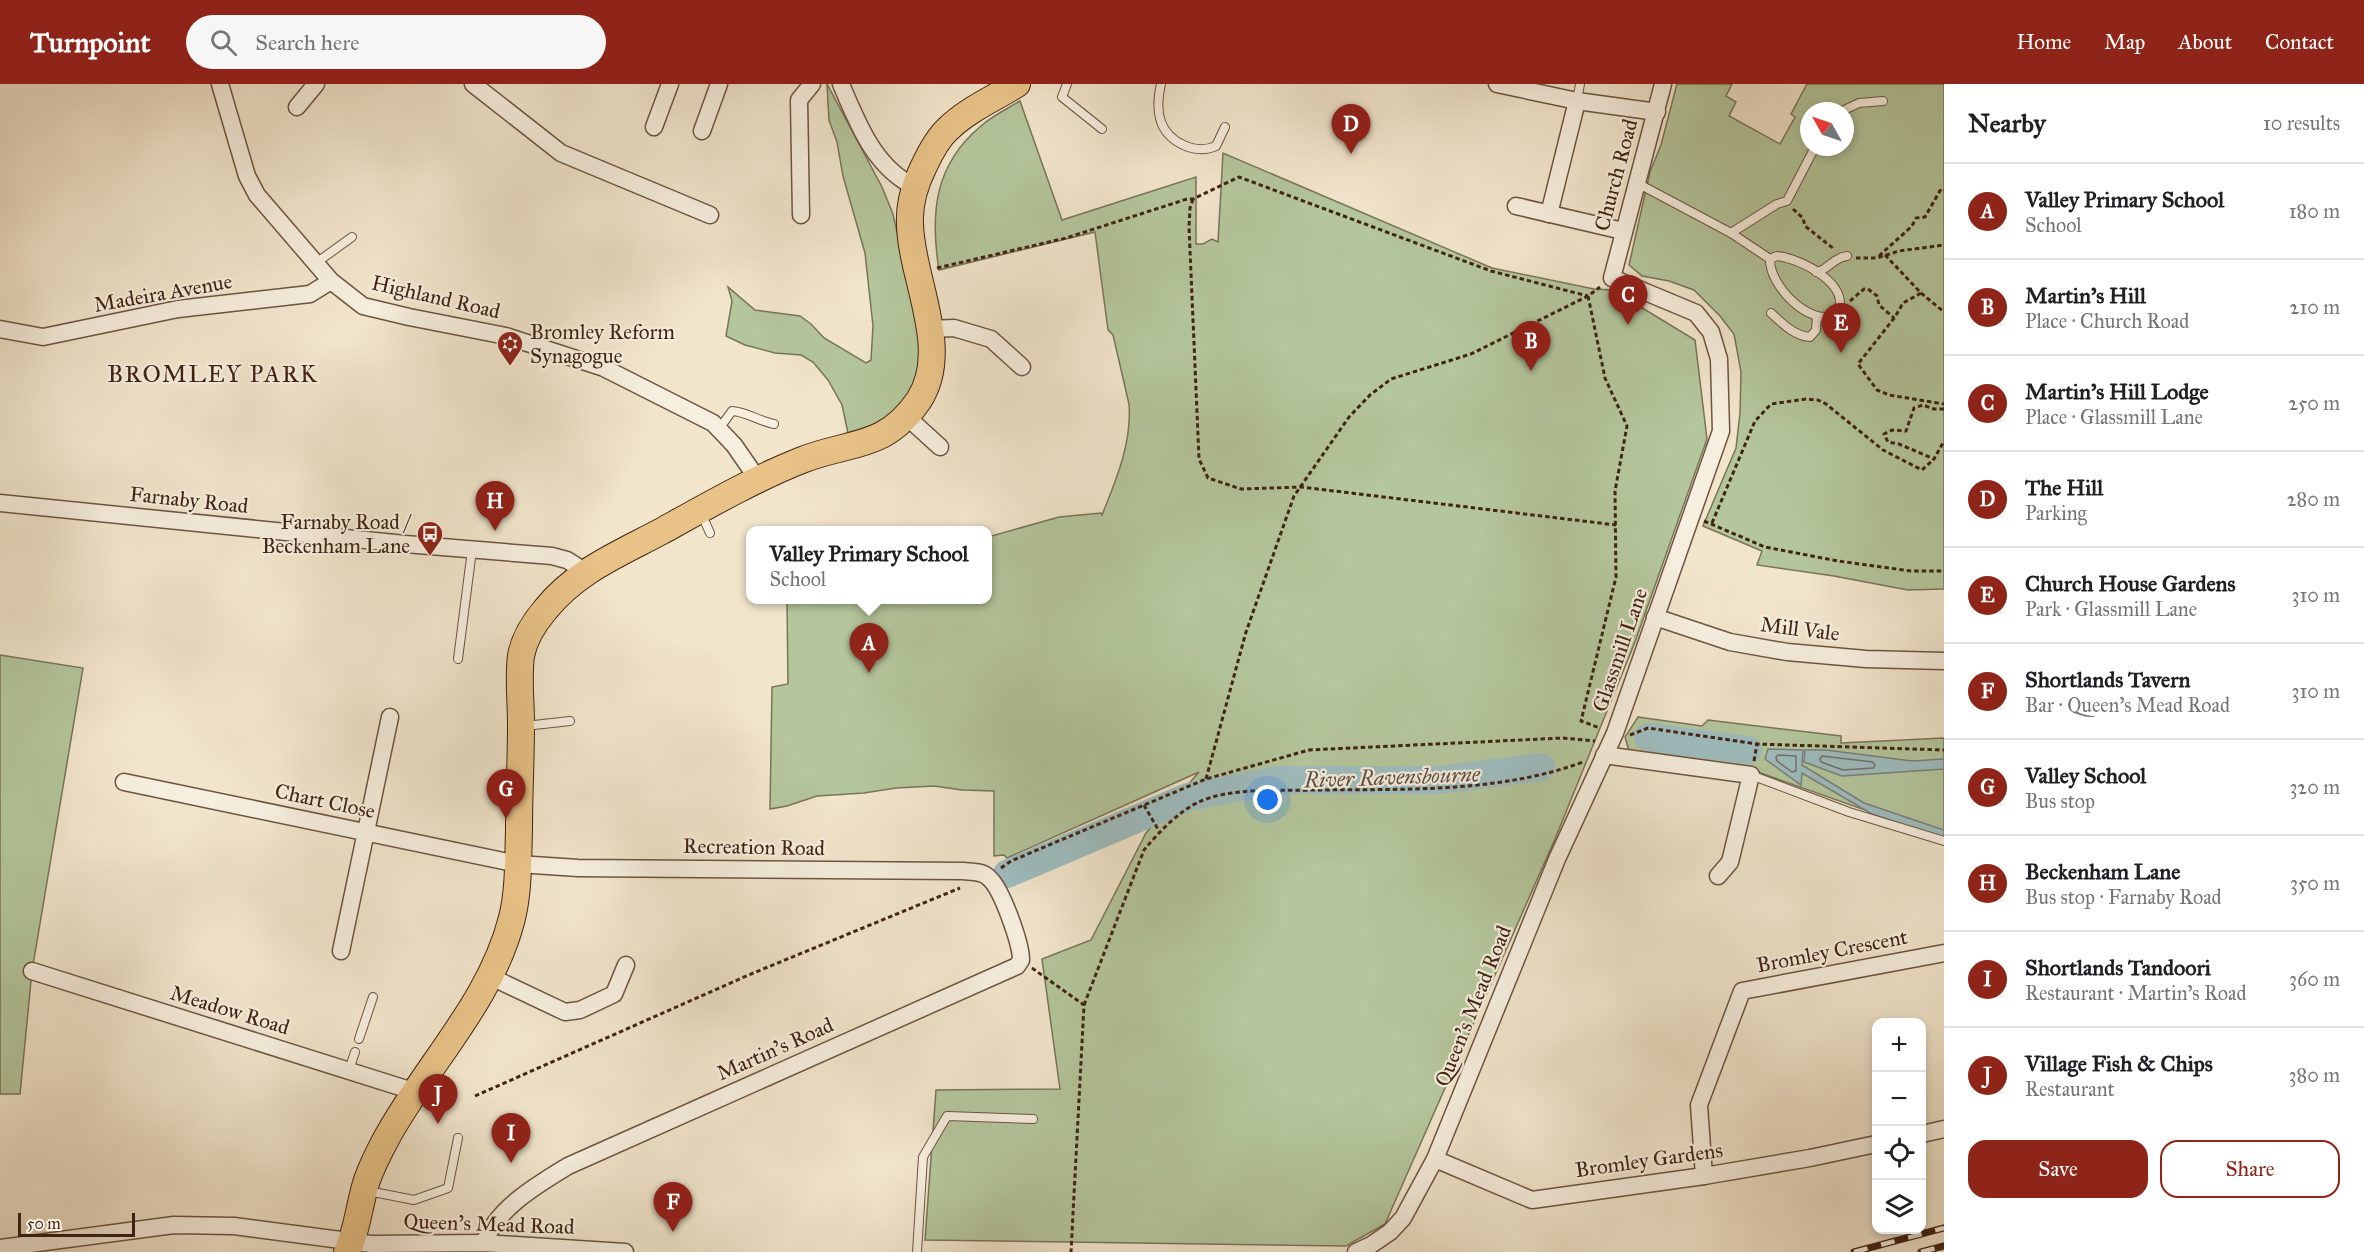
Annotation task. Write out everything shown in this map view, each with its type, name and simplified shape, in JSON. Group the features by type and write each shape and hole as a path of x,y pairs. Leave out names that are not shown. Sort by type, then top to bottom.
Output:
{"main road":[{"path":"349,1247 374,1163 387,1137 473,1007 489,976 512,917 518,864 521,654 533,624 547,607 586,572 700,510 813,456 870,441 888,432 906,416 919,399 927,381 931,354 930,329 911,242 909,220 915,187 929,155 945,132 960,119 1017,84"}],"street":[{"name":"Highland Road","path":"220,84 247,176 271,213 331,280 363,306 506,336 604,368 713,423 744,457 759,481"},
{"path":"297,107 316,84"},
{"path":"473,84 561,153 710,215"},
{"path":"654,127 670,84"},
{"path":"702,131 719,84"},
{"path":"801,215 799,100 812,84"},
{"path":"841,84 876,155 896,177 915,187"},
{"path":"1497,84 1577,101 1657,112"},
{"name":"Church Road","path":"1612,278 1663,84"},
{"path":"1550,214 1577,101"},
{"path":"1516,206 1623,231"},
{"name":"Glassmill Lane","path":"1610,744 1721,431 1719,359 1711,332 1696,313 1612,278"},
{"name":"Madeira Avenue","path":"0,329 43,337 178,309 310,294 331,280"},
{"path":"930,329 954,328 991,339 1022,368"},
{"path":"906,416 940,447"},
{"name":"Farnaby Road","path":"0,503 558,557 586,572"},
{"name":"Mill Vale","path":"1655,617 1730,642 1787,652 1866,659 1944,662"},
{"path":"341,951 390,717"},
{"path":"1610,744 1751,775 1730,862 1718,876"},
{"name":"Queen's Mead Road","path":"1356,1252 1390,1232 1402,1218 1435,1159 1557,859 1610,744"},
{"name":"Chart Close","path":"124,782 518,864"},
{"name":"Recreation Road","path":"518,864 578,868 963,872 988,876"},
{"path":"988,876 998,891 1019,943 1021,960"},
{"name":"Bromley Crescent","path":"1704,1176 1699,1105 1742,991 1944,952"},
{"name":"Martin's Road","path":"484,1243 493,1224 500,1216 528,1193 568,1166 1000,975 1017,966 1021,960"},
{"path":"489,976 565,1012 573,1013 614,994 626,965"},
{"name":"Meadow Road","path":"32,971 416,1092"},
{"path":"1926,1133 1944,1129"},
{"name":"Bromley Gardens","path":"1435,1159 1532,1200 1704,1176 1872,1145"},
{"name":"Queen's Mead Road","path":"0,1248 174,1225 234,1226 349,1247 371,1244 484,1243 625,1252"}],"lane":[{"path":"1066,84 1062,97 1102,129"},
{"path":"1161,84 1158,97 1160,119 1164,128 1186,147 1203,151 1216,146 1225,127"},
{"path":"1577,101 1580,84"},
{"path":"1854,105 1883,101"},
{"path":"1731,233 1777,204 1789,202 1811,156"},
{"path":"1637,183 1731,233 1770,259 1772,274 1804,311 1817,317 1836,315 1840,302 1836,290 1816,272 1787,257 1777,256 1770,259"},
{"path":"316,263 352,237"},
{"path":"1816,272 1821,271 1838,257 1847,256"},
{"path":"1771,313 1785,326 1805,337 1810,337 1814,333 1817,317"},
{"path":"719,429 732,411 739,411 763,422 774,424"},
{"path":"700,510 710,533"},
{"path":"458,659 472,550"},
{"path":"521,727 570,721"},
{"path":"1751,775 1849,812 1944,841"},
{"path":"359,1040 373,997"},
{"path":"349,1070 355,1052"},
{"path":"917,1252 923,1157 947,1116 1033,1119"},
{"path":"364,1191 414,1200 448,1188 458,1138"}],"path":[{"path":"918,272 1066,238 1193,199 1239,177 1491,271 1588,296"},
{"path":"1877,258 1912,226 1916,218 1925,217 1941,189 1944,190"},
{"path":"1193,199 1189,227 1199,459 1208,478 1241,489 1301,487 1616,525"},
{"path":"1789,202 1803,218 1805,226 1840,254 1847,256 1877,258 1899,251 1944,245"},
{"path":"1885,255 1921,293 1944,312"},
{"path":"1840,302 1850,301 1862,290 1868,288 1877,296 1879,304 1894,318"},
{"path":"1921,293 1903,303 1858,364 1877,390 1889,395 1944,404"},
{"path":"1206,779 1246,632 1294,496 1349,417 1370,395 1391,379 1471,354 1588,296"},
{"path":"1588,296 1605,378 1627,426 1615,491 1616,577 1581,721 1610,744"},
{"path":"1712,523 1755,421 1771,404 1818,399 1883,450 1922,470 1934,459 1944,441"},
{"path":"1934,459 1899,444 1888,442 1884,434 1892,430 1906,431 1914,408 1923,405 1934,409 1944,409"},
{"path":"1690,516 1712,523 1765,547 1911,571 1944,571"},
{"path":"1071,1252 1084,1005 1144,850 1159,831 1198,802 1224,794 1269,791 1455,788 1558,771 1610,744 1648,728 1757,744 1944,750"},
{"path":"475,1096 740,979 988,876 1011,861 1206,779 1309,750 1563,738 1610,744"},
{"path":"1144,805 1159,831"},
{"path":"1021,960 1084,1005"}],"green space":[{"path":"827,84 882,187 893,214 924,353 912,394 894,414 877,424 848,433 842,405 828,380 813,362 801,355 775,353 745,345 726,336 732,301 728,287 755,310 800,316 824,338 866,363 871,360 873,326 865,253 843,176 837,142 829,120"},
{"path":"1677,84 1732,84 1726,96 1736,102 1729,116 1780,144 1795,117 1791,114 1807,84 1944,84 1944,589 1908,590 1757,565 1762,551 1703,526 1736,448 1741,372 1734,334 1694,290 1669,281 1642,276 1629,265 1650,172 1661,145"},
{"path":"1020,101 1062,220 1196,177 1196,244 1203,244 1212,239 1218,242 1223,153 1492,268 1594,289 1613,290 1695,340 1707,439 1635,642 1555,839 1385,1224 1346,1246 925,1240 936,1090 1060,1089 1042,959 1091,940 1146,833 1199,772 1007,858 1004,855 994,856 994,791 934,786 896,788 817,796 770,809 772,687 788,684 787,604 992,604 992,536 1059,517 1101,513 1102,515 1117,475 1128,433 1129,404 1113,335 1108,330 1095,232 939,270 935,229 936,210 945,174 953,157 965,141 990,119"},
{"path":"0,655 83,668 32,971 20,1094 0,1094"},
{"path":"1638,717 1702,726 1708,720 1841,736 1841,743 1944,738 1944,838 1752,770 1630,754 1625,737"}],"water":[{"path":"1768,749 1803,750 1802,765 1864,803 1944,830 1944,838 1872,814 1802,773 1801,785 1765,759"},
{"path":"1805,750 1826,750 1912,761 1944,759 1944,769 1842,776 1804,762"}],"waterway":[{"name":"River Ravensbourne","path":"1648,737 1748,750"},
{"name":"River Ravensbourne","path":"1007,874 1188,797 1277,780 1438,780 1541,767"}],"railway":[{"path":"1854,1252 1944,1228"},
{"path":"1921,1252 1944,1246"}],"place":[{"name":"The Hill","path":"1351,154"},
{"name":"Martin's Hill Lodge","path":"1628,325"},
{"name":"Church House Gardens","path":"1841,353"},
{"name":"Bromley Reform Synagogue","path":"510,367"},
{"name":"Martin's Hill","path":"1531,371"},
{"name":"Beckenham Lane","path":"495,531"},
{"name":"Farnaby Road / Beckenham Lane","path":"430,557"},
{"name":"Valley Primary School","path":"869,673"},
{"name":"Valley School","path":"506,819"},
{"name":"Village Fish & Chips","path":"438,1124"},
{"name":"Shortlands Tandoori","path":"511,1163"},
{"name":"Shortlands Tavern","path":"673,1232"}],"district":[{"name":"BROMLEY PARK","path":"213,374"}]}
